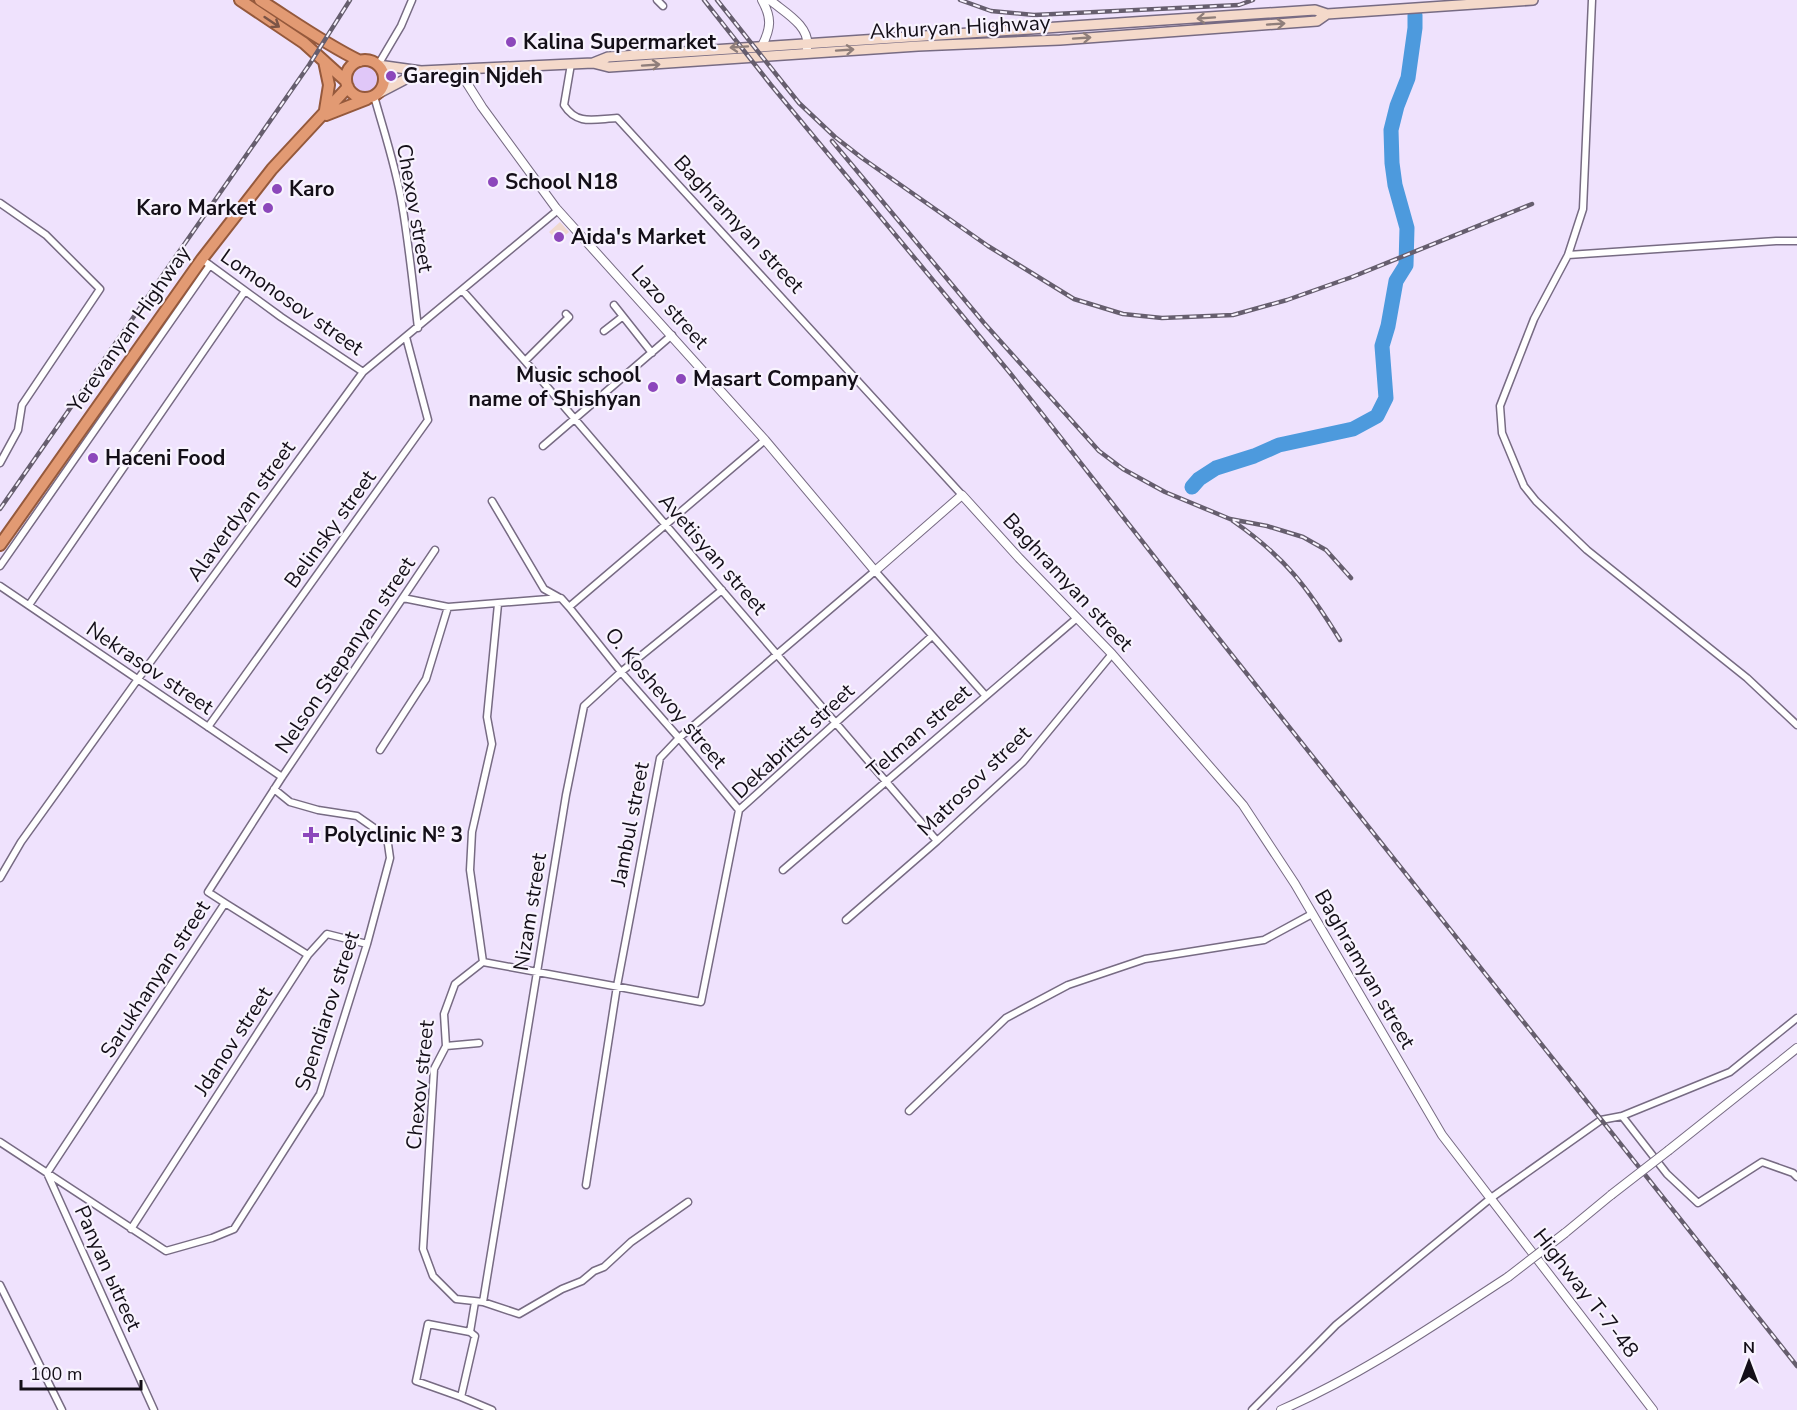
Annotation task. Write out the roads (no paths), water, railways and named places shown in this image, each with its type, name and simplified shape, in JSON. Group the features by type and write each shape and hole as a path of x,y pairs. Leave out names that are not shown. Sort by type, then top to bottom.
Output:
{"highway":[{"path":"240,0 304,43 347,84 356,96 374,96 384,81 382,69 378,65 360,61 330,47 309,30 260,0"},
{"path":"323,116 330,85 324,61"},
{"path":"347,84 350,69 360,61"},
{"name":"Yerevanyan Highway","path":"0,545 272,169 323,116 347,84"},
{"name":"Yerevanyan Highway","path":"323,116 374,96"}],"main road":[{"name":"Akhuryan Highway","path":"593,63 608,57 762,46 1036,30 1315,10 1327,14 1533,0"},
{"name":"Akhuryan Highway","path":"374,96 421,71 593,63 609,67 918,46 1060,40 1317,21 1327,14"},
{"path":"378,65 421,71"}],"street":[{"path":"378,65 401,26 412,0"},
{"path":"657,0 663,6"},
{"path":"762,0 771,20 769,32 762,46"},
{"path":"770,0 800,25 806,33 808,43 806,53"},
{"path":"1592,0 1583,209 1568,255 1534,319 1500,406 1502,433 1524,486 1536,501 1587,550 1747,678 1797,725"},
{"name":"Baghramyan street","path":"572,64 564,105 570,114 579,120 617,118 1019,558 1112,654 1243,805 1312,914 1442,1135 1491,1198"},
{"name":"Lazo street","path":"459,69 482,108 558,210 765,440 875,572 985,695"},
{"name":"Chexov street","path":"374,96 402,202 410,253 417,328"},
{"path":"0,203 46,235 100,289 22,405 18,430 0,463"},
{"name":"Alaverdyan street","path":"0,878 21,842 363,372 558,210"},
{"path":"1568,255 1797,241"},
{"path":"0,566 206,262"},
{"name":"Lomonosov street","path":"206,262 280,317 363,372"},
{"name":"Avetisyan street","path":"462,290 938,841"},
{"path":"29,605 245,291"},
{"path":"614,305 652,352"},
{"path":"525,361 569,317 566,314"},
{"path":"604,331 622,317"},
{"path":"543,446 672,335"},
{"name":"Belinsky street","path":"208,727 428,420 406,337"},
{"path":"569,607 765,440"},
{"name":"Jambul street","path":"586,1185 617,986 660,758 679,738 962,495"},
{"path":"492,501 544,589 561,598"},
{"name":"Nelson Stepanyan street","path":"282,777 435,550"},
{"name":"Nekrasov street","path":"0,586 282,777"},
{"name":"Nizam street","path":"483,1302 566,795 584,706 621,672 722,590"},
{"path":"403,598 448,607 561,598"},
{"name":"O. Koshevoy street","path":"561,598 739,810"},
{"path":"498,604 487,717 492,744 472,832 470,870 483,962 617,986"},
{"path":"380,750 426,679 448,607"},
{"name":"Telman street","path":"783,870 1077,618"},
{"name":"Dekabritst street","path":"617,986 701,1002 739,810 932,636"},
{"name":"Matrosov street","path":"846,920 938,841 1023,762 1112,654"},
{"name":"Sarukhanyan street","path":"47,1173 225,903 208,892 282,777"},
{"name":"Spendiarov street","path":"0,1142 166,1251 212,1239 234,1229 320,1094 367,944 390,858 387,837 357,816 318,810 290,802 274,789"},
{"path":"225,903 308,955"},
{"path":"909,1111 1006,1018 1068,985 1145,959 1264,940 1312,914"},
{"name":"Jdanov street","path":"131,1229 308,955 327,934 367,944"},
{"name":"Chexov street","path":"483,962 455,984 444,1014 446,1046 434,1070 423,1249 433,1276 456,1299 483,1302 519,1314 604,1267 631,1242 688,1202"},
{"path":"1252,1410 1336,1325 1491,1198 1601,1120 1622,1116 1730,1072 1797,1018"},
{"path":"446,1046 479,1043"},
{"path":"1281,1410 1305,1400 1390,1353 1508,1277 1797,1048"},
{"path":"1622,1116 1667,1174 1698,1203 1762,1161 1793,1173 1797,1177"},
{"name":"Panyan ыtreet","path":"47,1173 153,1410"},
{"name":"Highway T-7-48","path":"1491,1198 1653,1410"},
{"path":"0,1285 62,1410"},
{"path":"470,1332 475,1302"},
{"path":"461,1397 475,1336 470,1332 428,1324 416,1381 492,1410"}],"waterway":[{"path":"1192,487 1199,479 1216,468 1279,445 1353,429 1377,416 1386,398 1382,346 1396,281 1406,265 1407,228 1395,185 1391,130 1408,78 1415,15"}],"railway":[{"path":"0,509 309,65 350,0"},
{"path":"704,0 771,85 1010,373 1797,1366"},
{"path":"717,0 799,103 835,137 862,158 988,246 1074,299 1123,314 1162,318 1233,315 1287,300 1352,277 1532,204"},
{"path":"960,0 991,11 1034,15 1239,5 1253,0"},
{"path":"832,141 984,323 1099,451 1123,469 1165,492 1230,519 1267,526 1303,537 1326,550 1351,578"},
{"path":"1233,521 1267,547 1294,574 1340,640"}],"place":[{"name":"Kalina Supermarket","path":"511,42"},
{"name":"Garegin Njdeh","path":"391,76"},
{"name":"School N18","path":"493,182"},
{"name":"Karo","path":"277,189"},
{"name":"Karo Market","path":"268,208"},
{"name":"Aida's Market","path":"559,237"},
{"name":"Masart Company","path":"681,379"},
{"name":"Music school name of Shishyan","path":"653,387"},
{"name":"Haceni Food","path":"93,458"},
{"name":"Polyclinic № 3","path":"311,835"}]}
